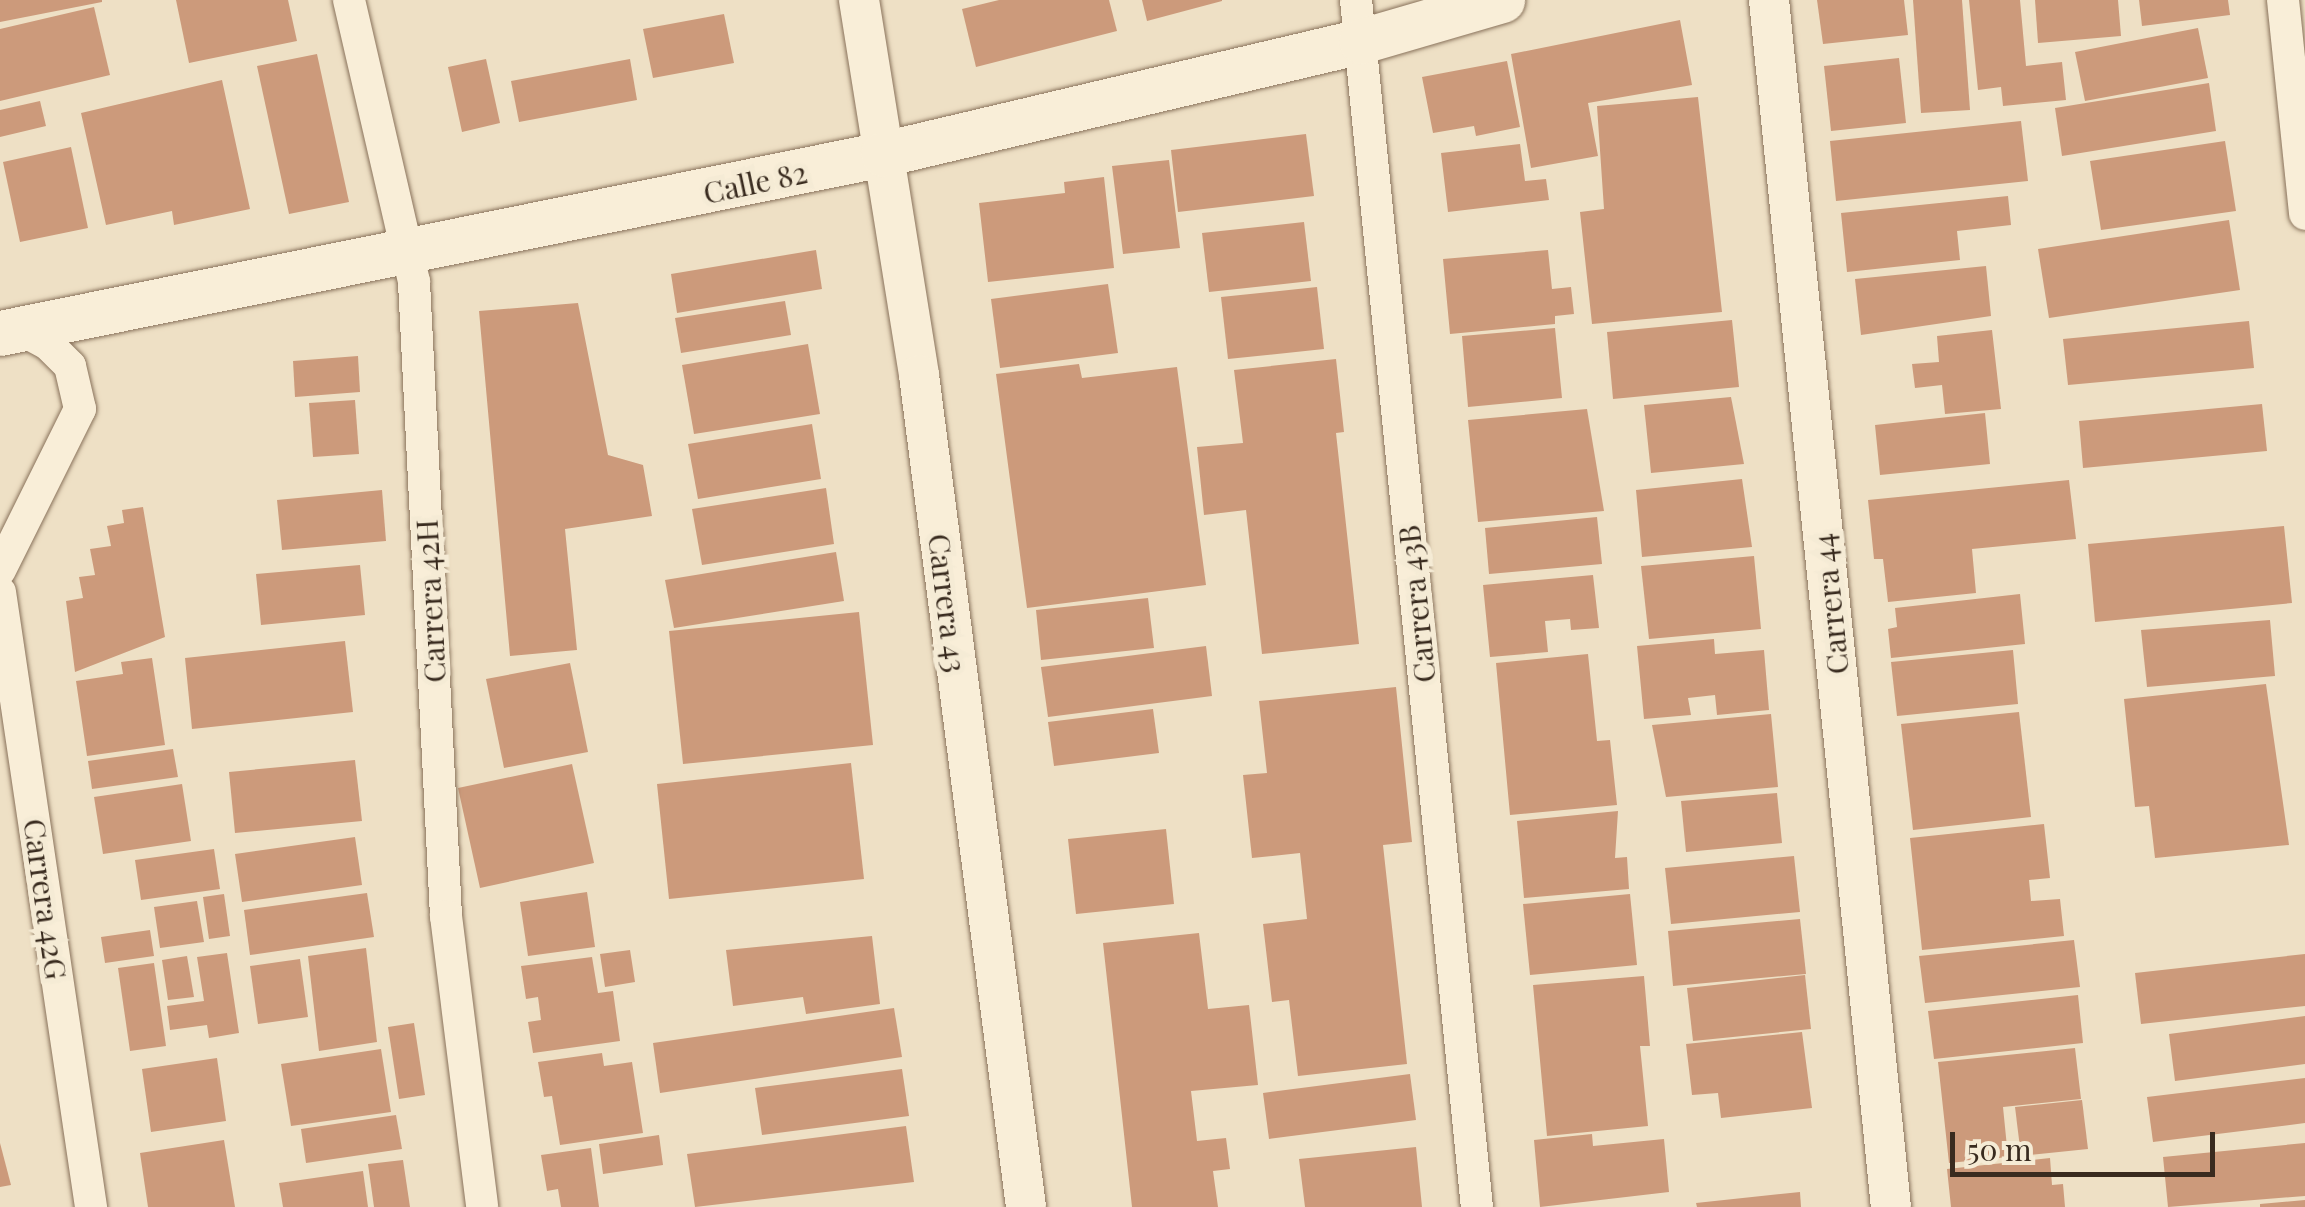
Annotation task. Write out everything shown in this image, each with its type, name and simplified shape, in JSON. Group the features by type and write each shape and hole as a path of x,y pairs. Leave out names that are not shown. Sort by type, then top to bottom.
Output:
{"main road":[{"name":"Calle 82","path":"10,331 883,154 1359,20 1502,0"}],"street":[{"name":"Carrera 42H","path":"349,0 410,249 446,916 482,1207"},
{"name":"Carrera 43","path":"859,0 918,375 1026,1207"},
{"name":"Carrera 44","path":"1770,0 1890,1207"},
{"path":"2284,0 2305,214"},
{"name":"Carrera 43B","path":"1359,20 1477,1207"},
{"path":"0,570 80,410 70,366 48,344 10,331"},
{"name":"Carrera 42G","path":"0,592 90,1207"}],"building":[{"path":"0,0 102,0 102,2 0,22"},
{"path":"176,0 288,0 297,41 189,63"},
{"path":"999,0 1109,0 1117,31 976,67 962,9"},
{"path":"1142,0 1222,0 1222,1 1147,21"},
{"path":"1817,0 1904,0 1908,35 1823,44"},
{"path":"1913,0 1962,0 1970,110 1921,113"},
{"path":"1969,0 2020,0 2026,66 2062,62 2066,100 2003,106 2001,87 1978,90"},
{"path":"2035,0 2118,0 2121,36 2038,43"},
{"path":"2139,0 2228,0 2230,15 2142,26"},
{"path":"94,7 110,75 0,101 0,29"},
{"path":"724,14 734,63 653,78 643,29"},
{"path":"1680,20 1692,85 1588,103 1598,156 1531,168 1511,54"},
{"path":"2198,28 2208,78 2085,101 2075,52"},
{"path":"317,54 349,202 289,214 257,66"},
{"path":"1899,58 1906,123 1831,131 1824,66"},
{"path":"486,59 500,123 462,132 448,67"},
{"path":"630,59 637,100 519,122 511,81"},
{"path":"1507,61 1520,127 1476,136 1474,126 1433,133 1422,77"},
{"path":"222,80 250,209 174,225 172,211 106,225 81,113"},
{"path":"2209,83 2216,131 2062,156 2055,108"},
{"path":"1698,97 1722,312 1592,324 1580,212 1604,209 1597,106"},
{"path":"40,101 46,126 0,137 0,110"},
{"path":"2021,121 2028,181 1836,201 1830,141"},
{"path":"1306,134 1314,196 1178,212 1171,150"},
{"path":"2225,141 2236,211 2101,230 2090,161"},
{"path":"1520,144 1525,181 1546,179 1549,200 1448,212 1441,153"},
{"path":"71,147 88,228 20,242 3,162"},
{"path":"1169,160 1180,248 1123,254 1112,166"},
{"path":"1104,177 1114,268 988,282 979,203 1065,193 1064,182"},
{"path":"2008,196 2011,225 1957,231 1960,260 1847,272 1841,213"},
{"path":"2229,220 2240,290 2049,318 2038,249"},
{"path":"1304,222 1311,281 1209,292 1202,233"},
{"path":"816,250 822,289 677,313 671,274"},
{"path":"1548,250 1552,289 1571,287 1574,314 1555,316 1555,324 1450,334 1443,259"},
{"path":"1986,266 1991,316 1861,335 1855,279"},
{"path":"1108,284 1118,353 1000,368 991,299"},
{"path":"1317,287 1324,349 1228,359 1221,297"},
{"path":"785,301 791,335 681,353 675,318"},
{"path":"578,303 608,455 643,465 652,516 565,529 577,650 510,656 479,311"},
{"path":"1732,320 1739,387 1613,399 1607,332"},
{"path":"2249,321 2254,368 2068,385 2063,339"},
{"path":"1555,328 1562,398 1468,407 1462,336"},
{"path":"1992,330 2001,409 1945,414 1942,385 1915,388 1912,364 1939,362 1937,336"},
{"path":"808,344 820,414 694,434 682,365"},
{"path":"358,356 360,392 295,397 293,361"},
{"path":"1336,359 1344,432 1336,433 1359,644 1262,654 1246,510 1204,515 1197,447 1243,443 1234,370"},
{"path":"1079,364 1082,378 1177,367 1206,585 1027,608 996,374"},
{"path":"1731,397 1744,464 1651,473 1644,405"},
{"path":"355,400 359,454 313,457 309,403"},
{"path":"2262,404 2267,451 2083,468 2079,421"},
{"path":"1587,409 1604,511 1478,522 1468,420"},
{"path":"1985,413 1990,464 1880,475 1875,425"},
{"path":"812,424 821,479 698,499 688,444"},
{"path":"1742,479 1752,547 1642,557 1636,490"},
{"path":"2069,480 2076,539 1972,549 1976,593 1888,602 1883,559 1874,559 1868,500"},
{"path":"826,488 834,544 702,565 692,509"},
{"path":"382,490 386,541 282,550 277,500"},
{"path":"143,507 165,637 75,672 66,601 83,598 79,577 95,575 90,549 111,546 107,526 124,523 122,510"},
{"path":"1597,517 1602,564 1489,574 1485,528"},
{"path":"2284,526 2292,603 2095,622 2088,544"},
{"path":"836,552 844,601 674,628 665,580"},
{"path":"1754,556 1761,629 1649,639 1641,566"},
{"path":"360,565 365,615 261,625 256,574"},
{"path":"1593,575 1599,628 1571,630 1570,619 1545,621 1548,652 1490,657 1483,585"},
{"path":"2020,594 2025,644 1891,658 1888,629 1897,627 1895,608"},
{"path":"1148,598 1154,648 1041,660 1036,610"},
{"path":"859,612 873,745 683,764 669,631"},
{"path":"2270,620 2275,676 2147,687 2141,630"},
{"path":"1714,639 1715,654 1764,650 1769,710 1717,715 1715,695 1688,698 1691,715 1644,719 1637,646"},
{"path":"345,641 353,712 192,729 185,658"},
{"path":"1206,646 1212,696 1048,717 1041,667"},
{"path":"2013,650 2018,704 1897,716 1891,662"},
{"path":"1588,654 1597,741 1610,740 1617,805 1510,815 1496,663"},
{"path":"152,658 165,745 87,756 76,681 123,674 121,662"},
{"path":"570,663 588,752 504,768 486,679"},
{"path":"2266,684 2289,845 2155,858 2149,806 2135,807 2124,699"},
{"path":"1396,687 1412,842 1383,845 1407,1064 1298,1076 1289,1000 1272,1002 1263,924 1307,919 1300,853 1252,858 1243,775 1267,773 1259,701"},
{"path":"1153,709 1159,753 1054,766 1048,722"},
{"path":"2019,712 2031,817 1913,830 1901,724"},
{"path":"1771,714 1778,787 1666,797 1652,725"},
{"path":"173,749 178,777 92,789 88,761"},
{"path":"355,760 362,821 235,833 229,772"},
{"path":"851,763 864,879 669,899 657,784"},
{"path":"572,764 594,863 480,888 458,788"},
{"path":"182,784 191,841 103,854 94,797"},
{"path":"1777,793 1782,843 1686,852 1681,801"},
{"path":"1618,811 1615,858 1627,857 1629,889 1524,898 1517,821"},
{"path":"2044,824 2050,878 2029,880 2031,901 2060,899 2064,936 1922,950 1910,838"},
{"path":"1166,829 1174,904 1076,914 1068,839"},
{"path":"355,837 362,885 242,902 235,854"},
{"path":"214,849 220,889 141,900 135,860"},
{"path":"1794,856 1800,912 1671,924 1665,868"},
{"path":"587,892 595,947 528,956 520,902"},
{"path":"367,893 374,937 250,955 244,910"},
{"path":"224,894 230,936 209,939 203,897"},
{"path":"1630,894 1637,965 1530,975 1523,904"},
{"path":"197,901 204,942 160,948 154,907"},
{"path":"1800,919 1806,974 1673,986 1668,931"},
{"path":"150,930 154,956 105,963 101,937"},
{"path":"1199,933 1208,1009 1249,1005 1258,1085 1191,1091 1197,1141 1226,1138 1230,1169 1213,1171 1218,1207 1132,1207 1103,943"},
{"path":"872,936 880,1004 806,1014 803,997 733,1006 726,950"},
{"path":"2074,940 2080,987 1925,1003 1919,956"},
{"path":"366,948 377,1042 319,1051 308,956"},
{"path":"630,950 635,982 605,987 600,954"},
{"path":"227,953 239,1033 209,1038 207,1025 170,1030 167,1006 204,1001 197,957"},
{"path":"2305,954 2305,1006 2141,1024 2135,973"},
{"path":"187,956 194,997 168,1000 162,960"},
{"path":"592,957 598,993 613,991 620,1041 533,1053 528,1022 541,1020 538,997 526,999 521,966"},
{"path":"300,959 308,1017 258,1024 250,966"},
{"path":"154,963 166,1046 130,1051 118,968"},
{"path":"1805,975 1811,1029 1693,1041 1687,988"},
{"path":"1644,976 1650,1046 1640,1046 1648,1126 1547,1136 1533,985"},
{"path":"2078,995 2083,1043 1934,1059 1928,1011"},
{"path":"894,1008 902,1057 660,1093 653,1043"},
{"path":"2305,1016 2305,1064 2175,1081 2169,1034"},
{"path":"414,1023 425,1095 399,1099 388,1027"},
{"path":"1802,1032 1812,1108 1721,1118 1718,1093 1692,1095 1686,1044"},
{"path":"2075,1048 2081,1099 2003,1107 2008,1157 1949,1163 1938,1062"},
{"path":"381,1049 391,1112 291,1126 281,1064"},
{"path":"602,1053 604,1066 632,1062 643,1133 560,1145 552,1096 544,1097 538,1062"},
{"path":"217,1058 226,1121 151,1132 142,1069"},
{"path":"902,1069 909,1116 762,1135 755,1088"},
{"path":"1410,1074 1416,1120 1269,1139 1263,1093"},
{"path":"2305,1078 2305,1123 2153,1142 2147,1097"},
{"path":"2082,1100 2088,1149 2021,1156 2015,1107"},
{"path":"396,1115 402,1149 306,1163 301,1129"},
{"path":"906,1126 914,1182 695,1207 687,1154"},
{"path":"1592,1134 1593,1146 1664,1139 1669,1192 1540,1207 1534,1140"},
{"path":"659,1135 663,1165 603,1174 599,1144"},
{"path":"224,1140 235,1207 148,1207 140,1153"},
{"path":"0,1143 11,1185 0,1187"},
{"path":"2305,1143 2305,1196 2168,1207 2163,1157"},
{"path":"1416,1147 1422,1207 1305,1207 1299,1159"},
{"path":"591,1148 599,1207 561,1207 558,1189 547,1191 541,1155"},
{"path":"2050,1158 2052,1185 2063,1184 2065,1207 1951,1207 1947,1169"},
{"path":"403,1160 410,1207 374,1207 368,1164"},
{"path":"363,1171 368,1207 283,1207 279,1183"},
{"path":"1800,1192 1801,1207 1697,1207 1696,1203"},
{"path":"2305,1200 2305,1207 2260,1207 2260,1204"}]}
